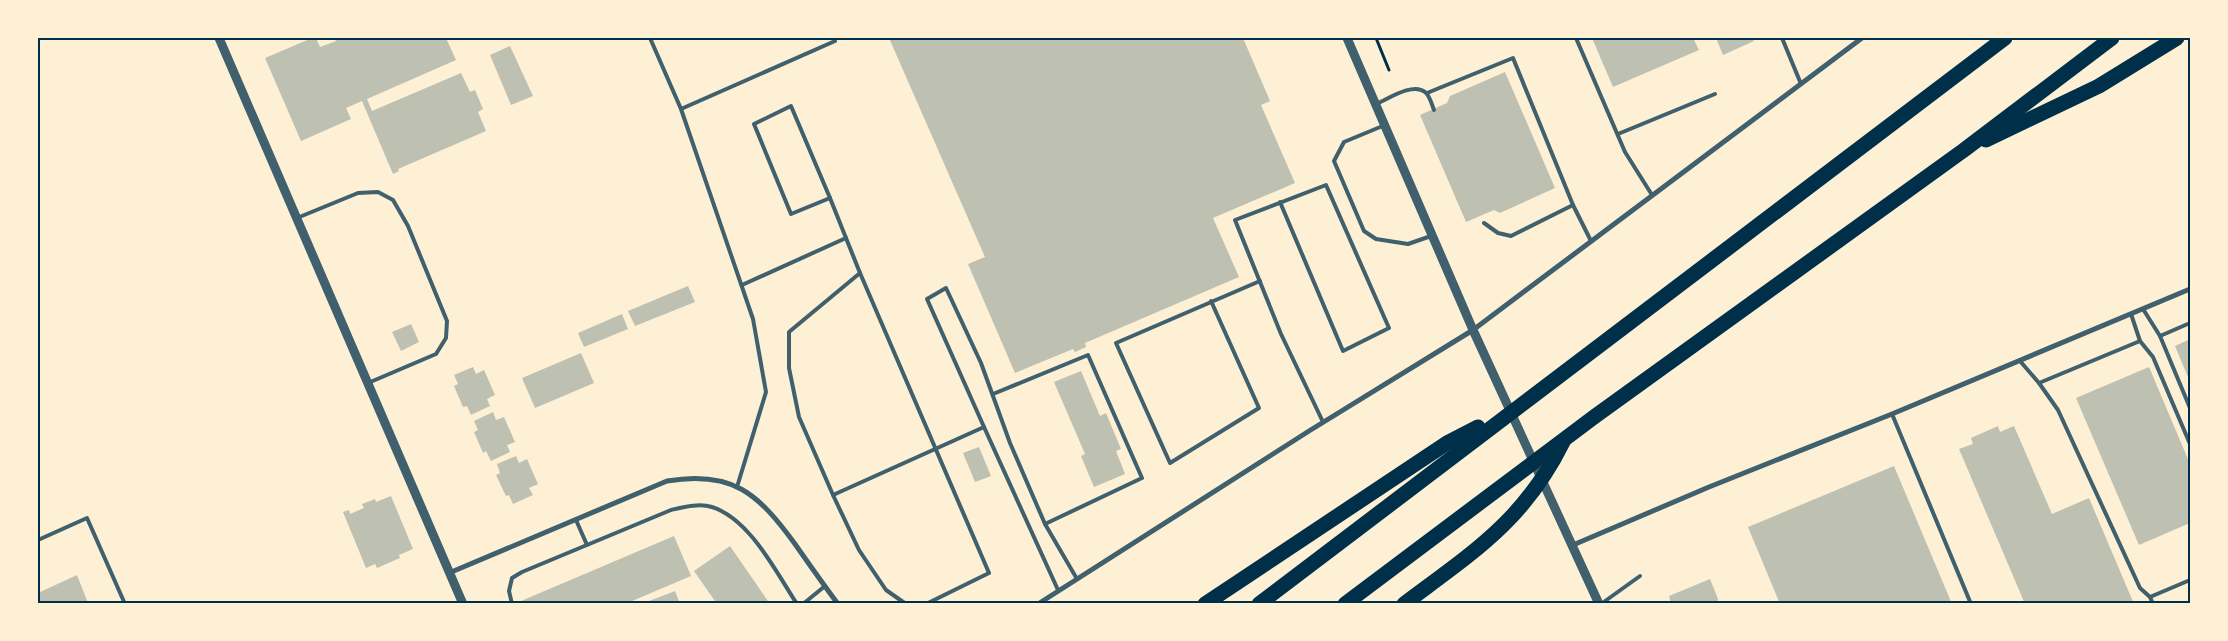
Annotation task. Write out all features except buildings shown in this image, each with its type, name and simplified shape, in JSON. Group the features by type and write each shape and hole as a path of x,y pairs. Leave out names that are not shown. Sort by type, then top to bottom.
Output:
{"highway":[{"path":"1205,604 1507,413 2005,38"},
{"path":"1345,604 1565,438 1964,150 2112,38"},
{"path":"1964,150 2017,127 2099,86 2177,38"},
{"path":"1404,604 1493,537 1533,493 1554,460 1565,438"},
{"path":"1259,604 1450,449"}],"street":[{"path":"219,38 463,604"},
{"path":"1347,38 1473,330 1600,604"},
{"path":"1038,604 1324,422 1473,330 1862,38"},
{"path":"1573,545 2190,289"},
{"path":"449,573 667,481 709,478 737,487 762,503 777,519 838,604"}],"lane":[{"path":"650,38 682,109 753,319 766,392 737,487"},
{"path":"1576,38 1625,152 1652,195"},
{"path":"1782,38 1801,84"},
{"path":"682,109 835,41"},
{"path":"1426,93 1513,58 1573,205 1591,242"},
{"path":"1376,104 1411,89 1419,88 1426,93 1434,110"},
{"path":"1618,134 1715,94"},
{"path":"830,198 791,214 754,124 791,106 830,198 860,273 989,573 926,604"},
{"path":"1385,125 1344,142 1334,161 1364,231 1376,239 1408,244 1432,235"},
{"path":"1280,202 1343,351 1389,328 1326,185 1280,202 1235,220 1281,334 1324,422"},
{"path":"297,218 358,193 378,192 393,200 408,226 447,321 446,338 436,354 368,383"},
{"path":"1484,223 1498,233 1511,236 1573,205"},
{"path":"742,285 846,238"},
{"path":"860,273 789,332 789,368 799,417 859,550 886,590 906,604"},
{"path":"1211,301 1259,408 1170,462 1116,343 1211,301 1260,281"},
{"path":"1058,590 927,299 946,288 981,363 1010,443 1045,524 1077,578"},
{"path":"2143,308 2160,336 2190,408"},
{"path":"2131,314 2140,341 2153,357 2190,444"},
{"path":"2160,336 2190,323"},
{"path":"2039,383 2140,341"},
{"path":"993,394 1088,355 1142,478 1045,524"},
{"path":"2020,360 2058,410 2140,588 2150,597 2153,604"},
{"path":"1892,414 1971,604"},
{"path":"833,495 984,427"},
{"path":"512,604 509,591 512,578 522,572 671,510 691,505 711,507 732,516 747,530 797,604"},
{"path":"38,540 87,518 125,604"},
{"path":"576,520 588,545"},
{"path":"1600,604 1640,576"},
{"path":"2150,597 2190,580"},
{"path":"803,604 825,586"}],"path":[{"path":"1376,38 1389,70"}]}
